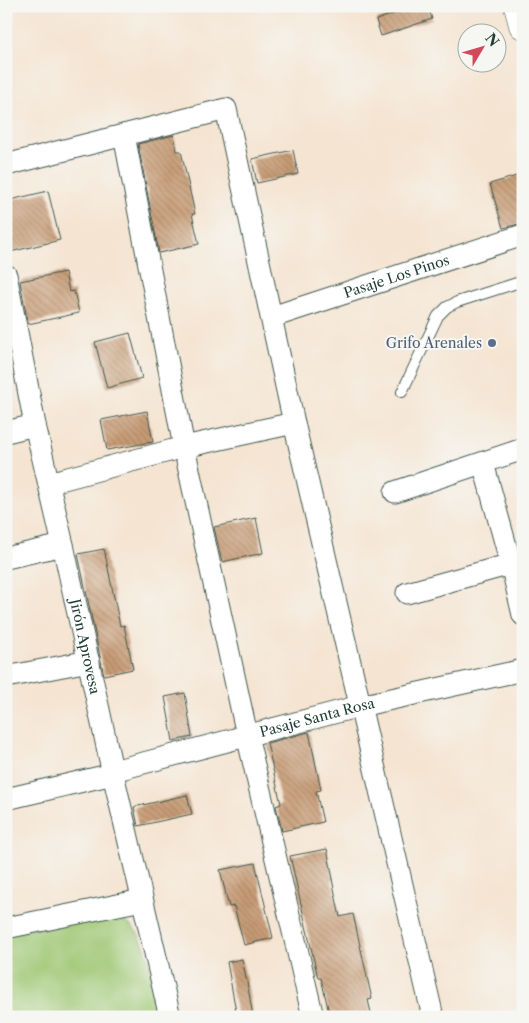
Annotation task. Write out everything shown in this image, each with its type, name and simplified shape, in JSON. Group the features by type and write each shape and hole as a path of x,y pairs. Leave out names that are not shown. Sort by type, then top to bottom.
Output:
{"main road":[{"path":"518,6 523,25"}],"street":[{"path":"6,165 226,109 294,423 433,1017"},
{"path":"124,136 184,447 313,1017"},
{"name":"Pasaje Los Pinos","path":"272,317 523,235"},
{"name":"Jirón Aprovesa","path":"6,275 10,309 35,425 170,1017"},
{"path":"49,483 184,447 294,423"},
{"path":"6,432 35,425"},
{"path":"395,492 523,449"},
{"path":"483,463 523,615"},
{"path":"6,558 63,545"},
{"path":"408,593 511,564"},
{"path":"6,677 89,661"},
{"name":"Pasaje Santa Rosa","path":"6,799 113,773 248,734 360,706 523,670"},
{"path":"6,928 142,900"}],"lane":[{"path":"402,392 438,316 447,307 523,281"}],"green space":[{"path":"101,913 129,924 141,938 149,959 162,1017 6,1017 6,934"}],"building":[{"path":"417,6 428,6 432,19 381,36 376,20"},
{"path":"174,135 177,151 181,151 195,214 192,214 199,244 159,253 138,144"},
{"path":"293,150 298,174 257,183 252,159"},
{"path":"523,174 523,223 503,228 490,184"},
{"path":"48,191 60,240 10,252 6,237 6,201"},
{"path":"65,272 69,292 74,291 79,313 28,324 20,281"},
{"path":"130,333 142,378 107,388 95,342"},
{"path":"147,411 153,442 107,450 101,420"},
{"path":"256,518 263,553 222,562 214,527"},
{"path":"104,549 120,626 124,625 133,669 104,675 78,554"},
{"path":"185,693 192,737 173,741 165,697"},
{"path":"309,732 321,790 316,791 323,822 282,831 276,806 281,804 267,743"},
{"path":"187,795 192,814 138,826 134,807"},
{"path":"327,849 340,917 353,914 372,999 368,1000 372,1017 330,1017 321,978 318,978 290,856"},
{"path":"255,863 273,938 244,945 234,906 229,907 220,870"},
{"path":"242,959 253,1017 237,1017 227,962"}],"place":[{"name":"Grifo Arenales","path":"492,343"}]}
